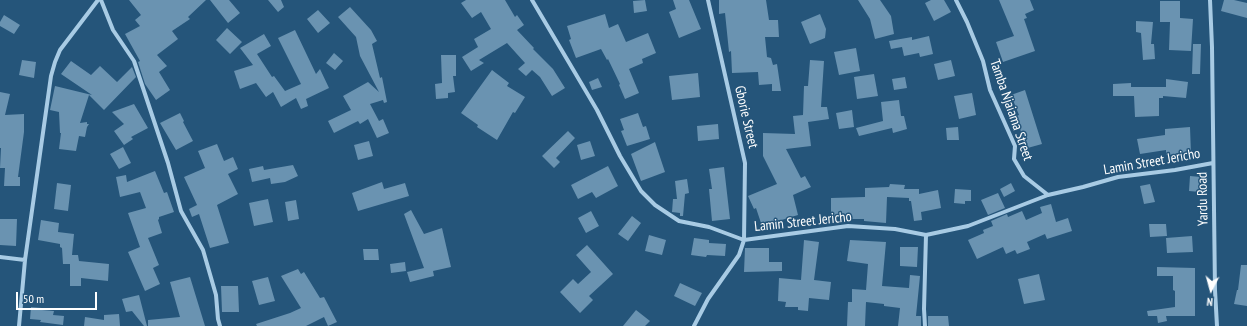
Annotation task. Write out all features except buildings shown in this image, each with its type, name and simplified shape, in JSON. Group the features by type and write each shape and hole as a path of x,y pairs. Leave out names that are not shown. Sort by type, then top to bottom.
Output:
{"street":[{"path":"19,326 25,260 50,83 55,62 60,50 100,0 113,30 134,61 168,163 181,211 202,250 216,295 220,326"},
{"name":"Lamin Street Jericho","path":"532,0 597,110 620,156 642,191 655,205 679,221 709,227 744,240 848,226 895,229 926,235 968,226 1048,195 1118,177 1175,170 1213,163"},
{"name":"Gborie Street","path":"708,0 745,164 744,240"},
{"name":"Tamba Njaiama Street","path":"956,0 983,61 990,90 1015,146 1014,160 1024,176 1048,195"},
{"name":"Yardu Road","path":"1210,0 1215,290 1218,326"},
{"path":"925,326 924,302 926,235"},
{"path":"694,326 708,299 739,255 744,240"},
{"path":"0,257 25,260"}]}
